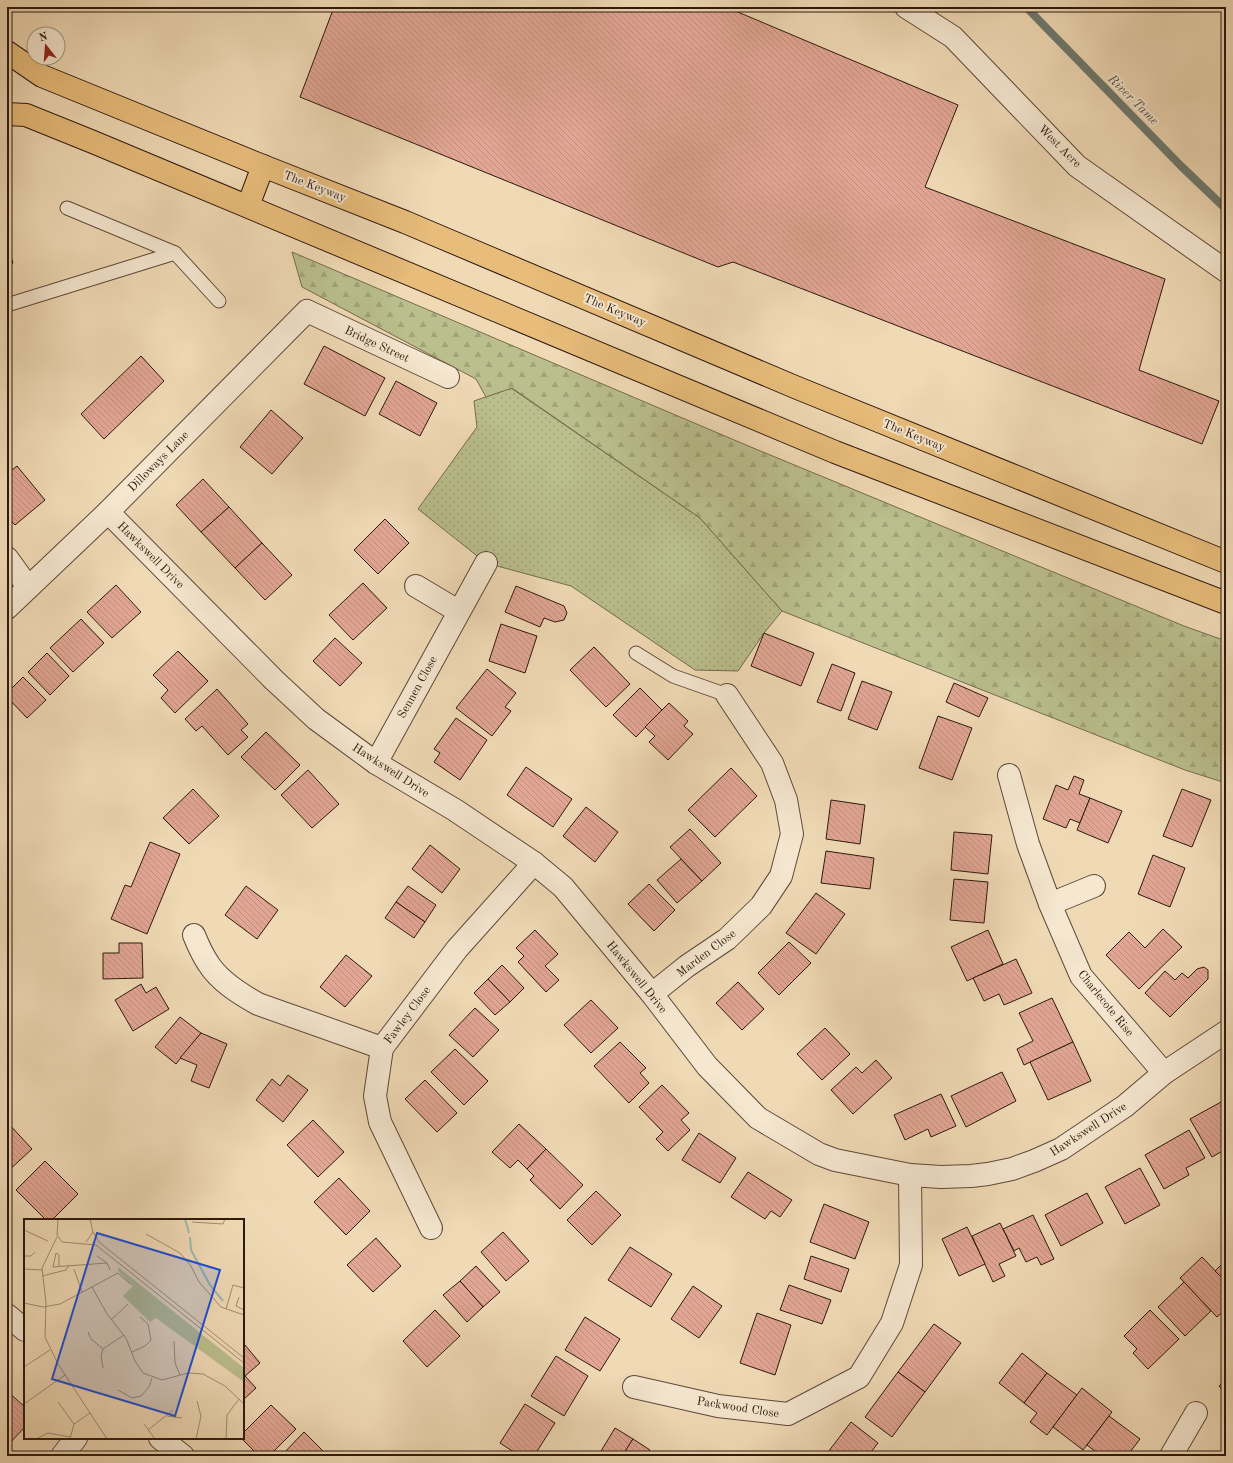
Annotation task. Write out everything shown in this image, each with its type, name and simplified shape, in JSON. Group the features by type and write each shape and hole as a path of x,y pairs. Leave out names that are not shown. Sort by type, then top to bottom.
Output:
{"highway":[{"name":"The Keyway","path":"7,52 42,76 405,222 795,386 1226,562"},
{"path":"7,114 26,115 248,206 835,452 1226,603"},
{"path":"248,206 263,166"}],"street":[{"name":"West Acre","path":"906,7 952,37 1077,166 1226,271"},
{"name":"Bridge Street","path":"307,311 448,377"},
{"name":"Dilloways Lane","path":"7,608 108,512 307,311"},
{"name":"Hawkswell Drive","path":"108,512 274,680 316,719 376,763 455,810 534,863 563,887 652,994 707,1066 758,1118 819,1154 835,1160 910,1175 941,1177 988,1174 1034,1161 1061,1149 1119,1110 1164,1073 1226,1032"},
{"path":"7,558 28,587"},
{"name":"Sennen Close","path":"376,763 486,562"},
{"path":"416,586 458,611"},
{"name":"Marden Close","path":"652,994 687,966 727,939 761,906 781,876 792,834 786,800 772,763 727,695"},
{"name":"Charlecote Rise","path":"1009,775 1028,844 1050,904 1081,976 1164,1073"},
{"name":"Fawley Close","path":"194,935 208,964 221,978 242,995 258,1004 382,1048 457,949 534,863"},
{"path":"1050,904 1094,886"},
{"path":"382,1048 375,1096 380,1122 431,1228"},
{"name":"Packwood Close","path":"634,1387 718,1406 788,1414 859,1378 892,1323 911,1265 910,1175"},
{"path":"7,1315 24,1329"},
{"path":"1171,1456 1196,1413"},
{"path":"62,1456 75,1439"},
{"path":"161,1439 183,1456"}],"lane":[{"path":"67,208 174,253 219,301"},
{"path":"7,305 174,253"},
{"path":"636,653 673,676 727,695"}],"green space":[{"path":"292,252 746,445 1184,626 1226,641 1226,783 1185,770 782,611 700,518 512,388 486,397 476,379 302,287"},
{"path":"511,388 700,518 782,611 764,633 738,671 695,670 571,586 486,563 418,509 477,427 474,401"}],"building":[{"path":"334,7 726,7 958,105 925,187 1165,279 1139,370 1219,401 1202,444 733,262 718,267 300,97"},
{"path":"7,164 11,175 7,176"},
{"path":"7,243 13,263 7,265"},
{"path":"324,346 385,378 365,416 304,384"},
{"path":"141,356 164,381 104,439 81,414"},
{"path":"396,381 437,403 420,436 379,414"},
{"path":"271,410 303,438 272,474 240,447"},
{"path":"7,445 11,450 7,454"},
{"path":"17,466 45,500 15,525 7,516 7,474"},
{"path":"203,479 229,507 201,532 176,505"},
{"path":"229,507 262,543 235,568 201,532"},
{"path":"385,519 409,543 378,574 354,550"},
{"path":"262,543 292,575 265,600 235,568"},
{"path":"363,583 387,608 353,640 329,615"},
{"path":"116,585 141,612 112,638 87,612"},
{"path":"516,586 564,606 567,613 564,620 555,622 544,618 540,627 505,612"},
{"path":"81,619 104,643 73,672 50,648"},
{"path":"501,624 537,636 525,673 489,661"},
{"path":"764,633 814,653 801,686 751,666"},
{"path":"335,638 362,663 340,686 313,661"},
{"path":"594,647 630,684 606,707 570,670"},
{"path":"178,651 208,681 175,713 161,698 168,690 153,675"},
{"path":"47,653 69,676 50,695 28,672"},
{"path":"832,664 855,673 841,711 817,702"},
{"path":"487,669 516,693 505,707 511,711 492,736 456,708"},
{"path":"23,677 46,700 27,718 7,697 7,693"},
{"path":"862,681 892,692 877,730 848,719"},
{"path":"954,683 988,698 979,717 946,702"},
{"path":"640,688 662,710 636,737 613,715"},
{"path":"217,689 248,724 241,730 248,737 228,755 202,726 196,731 185,719"},
{"path":"669,703 688,721 684,726 693,734 668,760 649,742 655,736 645,727"},
{"path":"938,716 972,728 952,780 919,768"},
{"path":"456,718 487,740 460,780 434,762 440,753 434,749"},
{"path":"266,732 300,765 275,790 241,757"},
{"path":"526,767 572,799 553,827 507,795"},
{"path":"731,768 757,796 715,837 688,810"},
{"path":"308,770 339,804 312,828 281,795"},
{"path":"1074,776 1084,780 1079,794 1090,798 1080,823 1070,819 1066,828 1043,819 1056,785 1068,790"},
{"path":"193,789 219,816 189,844 163,818"},
{"path":"1182,789 1211,800 1192,847 1163,836"},
{"path":"1090,798 1122,811 1108,843 1077,830"},
{"path":"831,800 865,805 860,844 826,839"},
{"path":"586,807 618,832 595,862 563,836"},
{"path":"690,829 721,863 702,881 670,847"},
{"path":"954,832 992,835 988,874 951,870"},
{"path":"150,842 180,854 147,934 111,919 125,885 131,887"},
{"path":"430,845 460,869 442,893 412,869"},
{"path":"826,851 874,858 870,889 821,883"},
{"path":"1153,855 1185,868 1170,907 1138,894"},
{"path":"681,859 702,881 677,903 657,880"},
{"path":"954,879 988,882 984,923 950,920"},
{"path":"649,884 675,910 654,931 628,904"},
{"path":"246,886 278,910 257,939 225,915"},
{"path":"408,886 436,905 425,922 396,902"},
{"path":"816,893 845,914 816,954 786,933"},
{"path":"396,902 425,922 414,938 385,918"},
{"path":"1163,929 1182,947 1139,989 1106,955 1129,932 1145,948"},
{"path":"535,930 558,954 545,966 559,980 546,992 518,962 524,956 516,948"},
{"path":"988,930 1003,964 967,981 951,947"},
{"path":"789,942 811,963 779,995 758,973"},
{"path":"119,943 142,943 143,978 103,979 103,953 119,953"},
{"path":"346,955 372,976 345,1007 320,987"},
{"path":"1016,959 1032,993 1004,1005 999,994 984,1001 973,978"},
{"path":"502,965 524,988 510,1002 488,979"},
{"path":"1204,967 1208,970 1208,979 1170,1017 1145,993 1165,971 1175,980 1182,973 1188,978 1197,969"},
{"path":"488,979 510,1002 495,1015 474,993"},
{"path":"738,982 764,1009 742,1030 716,1003"},
{"path":"141,984 146,993 156,987 169,1009 133,1031 115,1000"},
{"path":"1052,998 1073,1042 1024,1065 1017,1049 1033,1041 1019,1013"},
{"path":"591,1000 618,1028 591,1053 564,1025"},
{"path":"475,1008 499,1030 473,1057 449,1035"},
{"path":"180,1017 201,1033 176,1064 155,1047"},
{"path":"825,1028 850,1054 822,1080 797,1054"},
{"path":"201,1033 227,1044 209,1088 191,1081 197,1065 180,1058"},
{"path":"620,1042 646,1068 640,1073 649,1083 629,1103 594,1066"},
{"path":"1073,1042 1091,1081 1048,1100 1030,1062"},
{"path":"455,1049 488,1081 464,1105 431,1072"},
{"path":"876,1060 892,1078 853,1114 831,1090 856,1067 862,1073"},
{"path":"1002,1072 1016,1101 966,1127 951,1096"},
{"path":"288,1075 308,1090 283,1122 256,1100 272,1079 280,1086"},
{"path":"425,1080 457,1113 437,1132 405,1099"},
{"path":"662,1085 689,1113 681,1120 690,1130 668,1151 656,1139 663,1132 639,1107"},
{"path":"941,1094 956,1126 931,1137 928,1129 905,1140 894,1115"},
{"path":"1221,1102 1226,1111 1226,1149 1212,1157 1190,1119"},
{"path":"313,1120 344,1152 318,1177 287,1145"},
{"path":"7,1122 32,1149 7,1172"},
{"path":"519,1124 546,1149 527,1169 518,1160 510,1168 492,1152"},
{"path":"1189,1130 1205,1158 1186,1168 1189,1175 1164,1189 1145,1155"},
{"path":"699,1133 736,1158 720,1183 682,1160"},
{"path":"546,1149 583,1185 560,1209 530,1180 534,1176 527,1169"},
{"path":"45,1161 78,1194 53,1219 45,1219 16,1190"},
{"path":"1140,1168 1160,1205 1125,1224 1105,1187"},
{"path":"748,1172 792,1200 780,1217 771,1211 765,1219 731,1197"},
{"path":"339,1178 370,1211 346,1235 314,1202"},
{"path":"596,1191 621,1215 592,1245 567,1220"},
{"path":"1087,1193 1103,1223 1061,1246 1045,1215"},
{"path":"824,1204 869,1222 855,1259 810,1242"},
{"path":"1033,1215 1054,1259 1041,1265 1037,1257 1026,1262 1019,1248 1014,1251 1003,1229"},
{"path":"1000,1223 1016,1256 999,1264 1005,1276 993,1282 972,1236"},
{"path":"967,1227 985,1264 959,1276 942,1239"},
{"path":"503,1232 529,1261 506,1281 481,1252"},
{"path":"376,1238 401,1266 373,1292 347,1265"},
{"path":"630,1247 672,1274 651,1307 608,1280"},
{"path":"811,1256 849,1269 841,1292 804,1279"},
{"path":"1202,1257 1226,1282 1226,1309 1217,1317 1180,1278"},
{"path":"1226,1260 1226,1282 1215,1271"},
{"path":"476,1266 500,1292 483,1307 460,1281"},
{"path":"460,1281 483,1307 467,1322 443,1295"},
{"path":"1184,1282 1211,1311 1185,1336 1158,1307"},
{"path":"789,1285 831,1300 822,1324 780,1310"},
{"path":"693,1286 722,1306 699,1338 671,1319"},
{"path":"435,1310 460,1336 427,1367 403,1341"},
{"path":"1150,1310 1179,1339 1148,1369 1133,1353 1137,1349 1124,1336"},
{"path":"757,1313 791,1325 775,1375 740,1363"},
{"path":"585,1317 620,1339 600,1371 565,1350"},
{"path":"934,1324 961,1343 925,1392 898,1372"},
{"path":"244,1346 260,1363 245,1376 256,1388 244,1399"},
{"path":"1022,1353 1047,1373 1024,1403 999,1383"},
{"path":"556,1356 588,1376 564,1416 531,1396"},
{"path":"898,1372 925,1392 892,1437 865,1417"},
{"path":"1047,1373 1077,1395 1047,1435 1030,1422 1037,1413 1024,1403"},
{"path":"1226,1380 1226,1394 1219,1386"},
{"path":"1082,1388 1112,1412 1083,1450 1053,1427"},
{"path":"7,1391 24,1406 24,1428 8,1445"},
{"path":"525,1404 555,1423 534,1456 520,1456 500,1443"},
{"path":"271,1405 296,1429 269,1456 259,1456 242,1439 244,1439 244,1432"},
{"path":"1109,1416 1140,1439 1127,1456 1101,1456 1087,1445"},
{"path":"851,1422 878,1443 868,1456 825,1456"},
{"path":"615,1428 633,1439 622,1456 598,1456"},
{"path":"304,1432 328,1456 281,1456"},
{"path":"633,1439 650,1450 646,1456 622,1456"}],"waterway":[{"name":"River Tame","path":"1026,7 1181,166 1226,209"}]}
